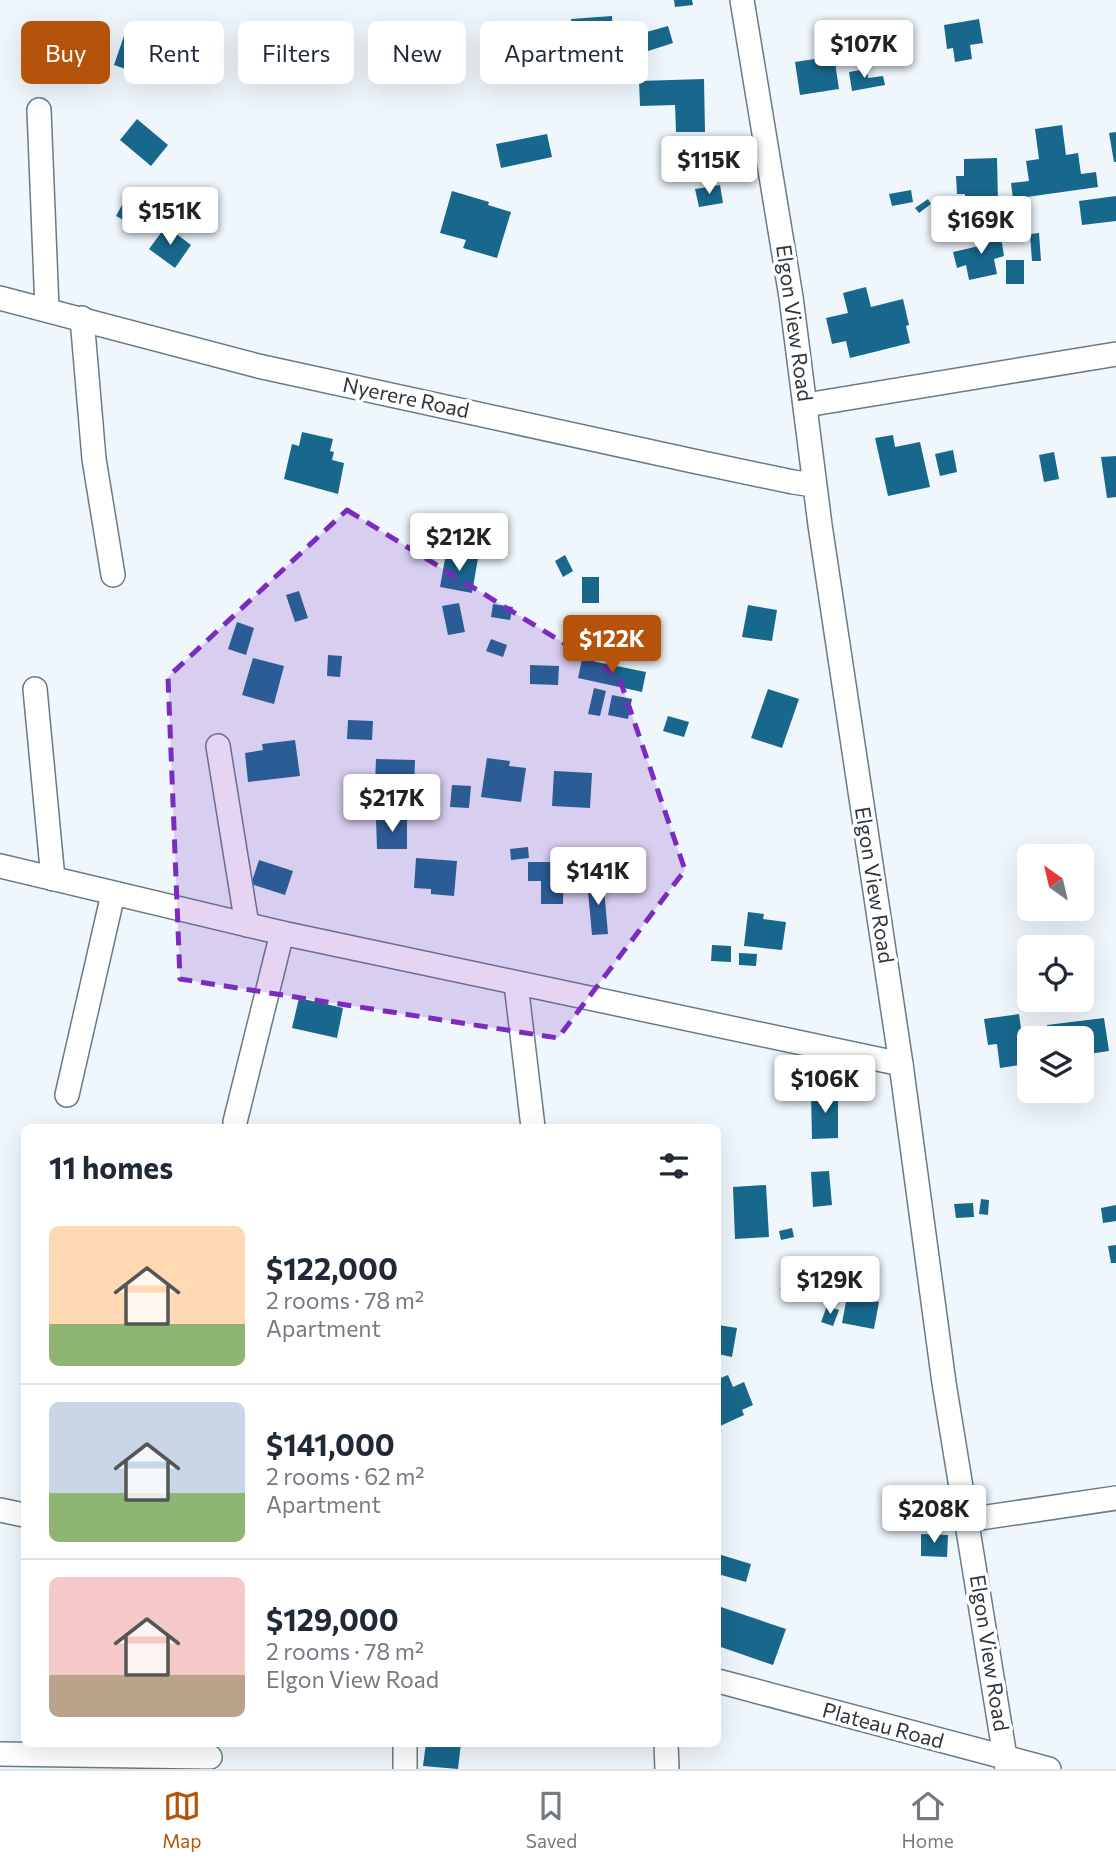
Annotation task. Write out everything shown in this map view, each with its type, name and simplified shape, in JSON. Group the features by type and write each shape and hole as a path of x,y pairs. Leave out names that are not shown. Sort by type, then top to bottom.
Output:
{"street":[{"name":"Elgon View Road","path":"742,0 783,245 806,405 814,485 901,1064 944,1383 1006,1764"},
{"path":"39,110 47,309"},
{"name":"Nyerere Road","path":"0,298 258,366 814,485"},
{"path":"82,318 94,459 113,576"},
{"path":"806,405 1116,355"},
{"path":"35,689 53,879"},
{"path":"218,746 247,925"},
{"path":"0,866 282,933 901,1064"},
{"path":"67,1095 113,894"},
{"path":"235,1122 282,933"},
{"path":"516,984 533,1124"},
{"path":"967,1520 1116,1498"},
{"path":"0,1510 21,1514"},
{"name":"Plateau Road","path":"721,1682 1006,1764 1049,1769"},
{"path":"405,1747 405,1769"},
{"path":"666,1747 667,1769"},
{"path":"0,1754 210,1757"}],"highlighted area":[{"path":"347,510 619,677 685,870 558,1038 180,979 168,677"}],"building":[{"path":"674,0 692,0 693,5 675,7"},
{"path":"612,16 612,21 571,21"},
{"path":"979,19 983,43 970,45 972,59 955,62 953,48 947,49 944,25"},
{"path":"668,26 673,43 648,51 648,32"},
{"path":"124,36 124,68 114,65"},
{"path":"834,56 839,89 800,95 795,62"},
{"path":"867,69 868,78 883,76 885,85 852,91 849,72"},
{"path":"704,79 705,132 676,132 675,105 640,106 639,84 648,84 648,81"},
{"path":"137,119 168,145 151,166 120,140"},
{"path":"1062,125 1066,155 1078,153 1081,174 1096,172 1098,187 1013,199 1011,183 1029,181 1026,161 1039,159 1035,129"},
{"path":"1116,132 1116,162 1114,162 1109,133"},
{"path":"547,134 552,157 501,168 496,144"},
{"path":"997,158 998,202 965,203 965,194 957,194 956,176 964,176 964,159"},
{"path":"720,185 723,203 699,207 695,189"},
{"path":"911,190 913,202 892,206 889,194"},
{"path":"452,191 511,212 497,258 463,248 466,240 440,233"},
{"path":"128,194 160,211 148,233 116,216"},
{"path":"1116,196 1116,221 1082,225 1079,201"},
{"path":"928,199 931,204 919,213 915,208"},
{"path":"166,226 191,245 175,268 149,249"},
{"path":"1000,231 1004,256 994,259 997,274 969,280 966,265 957,268 953,252 979,246 977,236"},
{"path":"1039,233 1041,261 1032,261 1030,234"},
{"path":"1006,260 1024,260 1024,284 1006,284"},
{"path":"866,287 871,307 903,299 910,343 850,358 846,341 832,344 826,318 848,313 843,293"},
{"path":"302,432 333,439 330,451 334,452 332,460 344,463 338,494 284,479 292,444 299,446"},
{"path":"893,435 895,447 920,442 930,487 888,496 875,438"},
{"path":"953,450 957,472 940,476 935,454"},
{"path":"1054,452 1059,479 1044,482 1039,455"},
{"path":"1116,456 1116,497 1107,498 1101,457"},
{"path":"446,553 478,558 472,593 440,587"},
{"path":"565,555 573,571 563,577 555,561"},
{"path":"582,577 599,577 599,603 582,603"},
{"path":"299,591 308,618 295,622 286,595"},
{"path":"459,603 465,632 448,635 442,606"},
{"path":"493,604 513,607 510,620 491,617"},
{"path":"748,605 777,610 772,641 742,637"},
{"path":"237,622 254,628 246,655 228,649"},
{"path":"491,639 507,645 503,657 486,651"},
{"path":"328,655 342,656 340,677 327,676"},
{"path":"253,658 284,666 274,704 242,695"},
{"path":"582,659 646,672 642,692 578,678"},
{"path":"530,665 559,666 558,685 530,684"},
{"path":"594,688 606,691 600,716 588,714"},
{"path":"768,689 799,699 782,748 751,738"},
{"path":"612,695 632,699 628,719 608,715"},
{"path":"668,716 689,722 684,737 663,731"},
{"path":"348,720 373,721 372,740 347,739"},
{"path":"295,740 300,776 248,782 245,753 263,750 262,744"},
{"path":"487,758 510,761 509,766 526,768 521,802 481,797"},
{"path":"376,759 415,760 414,787 375,785"},
{"path":"554,771 592,773 590,808 552,806"},
{"path":"452,785 471,786 469,808 450,807"},
{"path":"376,819 407,819 407,849 377,849"},
{"path":"528,847 529,858 511,860 510,849"},
{"path":"416,858 457,861 454,896 431,894 431,889 414,888"},
{"path":"259,860 293,871 285,895 251,884"},
{"path":"528,862 564,862 563,904 541,904 541,881 528,881"},
{"path":"603,878 608,934 592,935 587,880"},
{"path":"748,912 764,914 763,919 786,922 782,950 744,946"},
{"path":"712,945 731,946 731,962 711,961"},
{"path":"739,953 757,954 756,966 739,965"},
{"path":"299,998 343,1008 337,1038 292,1028"},
{"path":"1019,1014 1021,1026 1017,1026 1017,1065 1000,1068 997,1044 988,1045 984,1019"},
{"path":"1104,1018 1109,1051 1094,1053 1094,1026 1047,1025"},
{"path":"838,1092 838,1138 812,1139 811,1093"},
{"path":"829,1171 832,1205 813,1207 811,1172"},
{"path":"766,1185 769,1237 735,1239 733,1187"},
{"path":"981,1199 989,1200 988,1215 979,1214"},
{"path":"973,1203 974,1217 956,1218 954,1204"},
{"path":"1116,1205 1116,1221 1103,1223 1101,1208"},
{"path":"792,1228 794,1237 781,1240 779,1231"},
{"path":"1116,1245 1116,1263 1111,1263 1108,1246"},
{"path":"851,1274 877,1279 873,1301 879,1302 874,1329 842,1323"},
{"path":"784,1280 800,1286 796,1296 780,1290"},
{"path":"827,1306 839,1310 833,1326 821,1322"},
{"path":"721,1325 737,1328 732,1357 721,1355"},
{"path":"728,1375 733,1387 744,1382 753,1405 742,1410 744,1415 721,1426 721,1378"},
{"path":"921,1534 948,1535 947,1557 921,1556"},
{"path":"721,1555 751,1564 746,1582 721,1575"},
{"path":"721,1607 786,1629 773,1665 721,1647"},
{"path":"425,1747 461,1747 458,1769 423,1766"}]}
